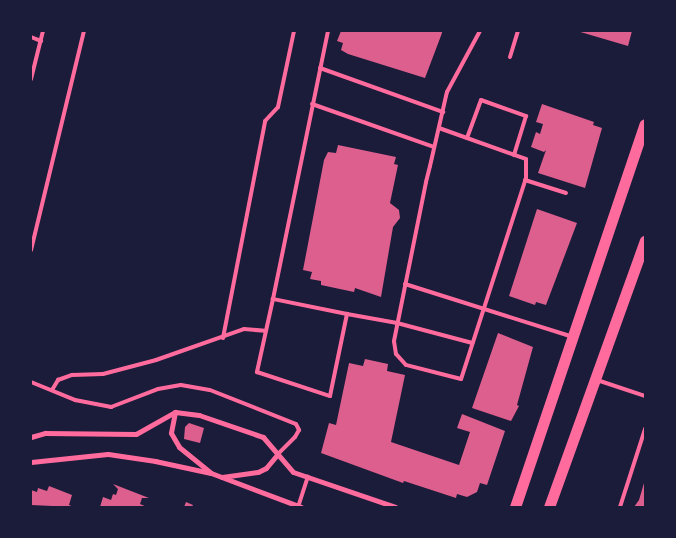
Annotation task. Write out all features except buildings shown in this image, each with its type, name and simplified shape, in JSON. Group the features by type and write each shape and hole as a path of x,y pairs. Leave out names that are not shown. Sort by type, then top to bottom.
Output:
{"main road":[{"path":"514,507 645,124"},
{"path":"549,507 645,241"}],"street":[{"path":"175,412 171,433 175,440 211,473"},
{"path":"31,437 45,432 136,434 175,412 199,415 247,429 263,437 294,472 395,507"},
{"path":"31,462 108,454 211,473 299,506"},
{"path":"222,477 258,472 266,468 277,455"}],"lane":[{"path":"31,79 44,31"},
{"path":"31,250 84,31"},
{"path":"223,338 265,121 278,107 294,31"},
{"path":"328,31 257,372 330,396 347,314"},
{"path":"439,128 526,159 525,180 460,379 406,365 395,348 397,323 405,284 434,147 448,92 480,31"},
{"path":"510,57 518,31"},
{"path":"31,37 41,42"},
{"path":"320,68 443,112"},
{"path":"467,138 481,100 526,116 514,155"},
{"path":"312,104 434,147"},
{"path":"525,180 566,193"},
{"path":"405,284 572,336"},
{"path":"273,299 397,323 472,343"},
{"path":"52,390 58,380 72,375 103,374 223,338 244,329 265,331"},
{"path":"595,380 645,396"},
{"path":"31,382 75,400 111,407 158,389 181,385 210,390 296,424 299,430 296,437 277,455"},
{"path":"620,507 645,429"},
{"path":"299,506 308,476"}]}
